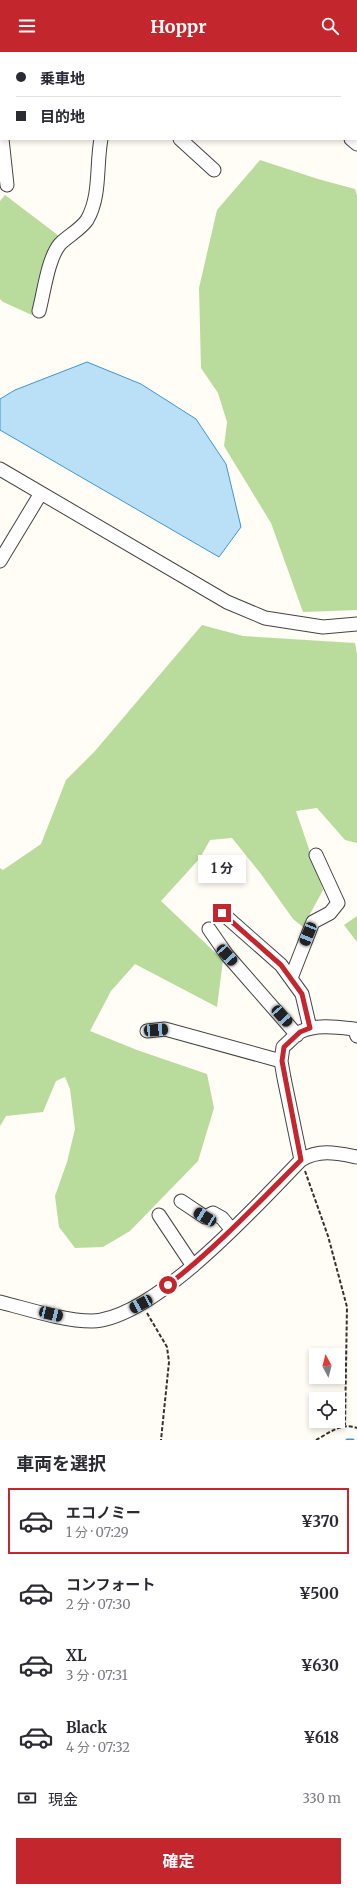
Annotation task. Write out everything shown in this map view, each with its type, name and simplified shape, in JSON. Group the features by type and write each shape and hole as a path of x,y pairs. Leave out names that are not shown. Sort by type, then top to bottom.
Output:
{"street":[{"path":"2,140 7,185"},
{"path":"39,311 52,260 60,245 87,220 96,198 98,156 101,140"},
{"path":"181,140 214,170"},
{"path":"0,470 227,602 264,618 323,627 357,624"},
{"path":"0,562 41,493"},
{"path":"291,978 313,922 330,913 338,903 316,856"},
{"path":"222,913 281,965 291,978 302,994 310,1028"},
{"path":"209,929 227,955 297,1035"},
{"path":"301,1160 282,1061 284,1047 297,1035 310,1028 341,1027 354,1029 356,1033"},
{"path":"147,1030 165,1029 282,1061"},
{"path":"0,1302 79,1320 94,1321 124,1313 141,1304 193,1266 232,1230 301,1160 309,1155 323,1152 357,1157"},
{"path":"182,1200 205,1217 213,1213 219,1215 232,1230"},
{"path":"159,1215 193,1266"}],"path":[{"path":"301,1160 328,1236 348,1307 345,1425 357,1428"},
{"path":"141,1304 167,1347 169,1362 161,1440"},
{"path":"316,1440 338,1428"}],"green space":[{"path":"260,160 318,179 355,189 357,195 357,610 303,612 271,523 224,446 227,422 218,393 201,368 199,288 217,210"},
{"path":"5,195 59,236 47,255 32,315 3,302 0,299 0,201"},
{"path":"202,625 243,636 355,643 357,654 357,843 345,840 317,808 296,811 323,890 303,927 293,919 261,874 232,838 210,840 200,858 161,901 223,960 217,1007 135,964 111,991 90,1031 137,1050 207,1074 214,1108 198,1161 130,1231 103,1247 75,1248 59,1227 55,1196 67,1162 75,1129 70,1089 65,1077 56,1081 43,1112 6,1116 0,1126 0,868 3,870 41,844 66,780 95,751"},
{"path":"357,916 357,942 344,925"}],"water":[{"path":"87,362 141,384 196,419 226,464 241,527 219,557 0,430 0,399 15,390"}],"waterway":[{"path":"347,1440 353,1440"}],"route":[{"path":"168,1285 193,1266 232,1230 301,1160 284,1078 282,1061 284,1047 300,1032 310,1028 302,994 281,965 222,913"}]}
